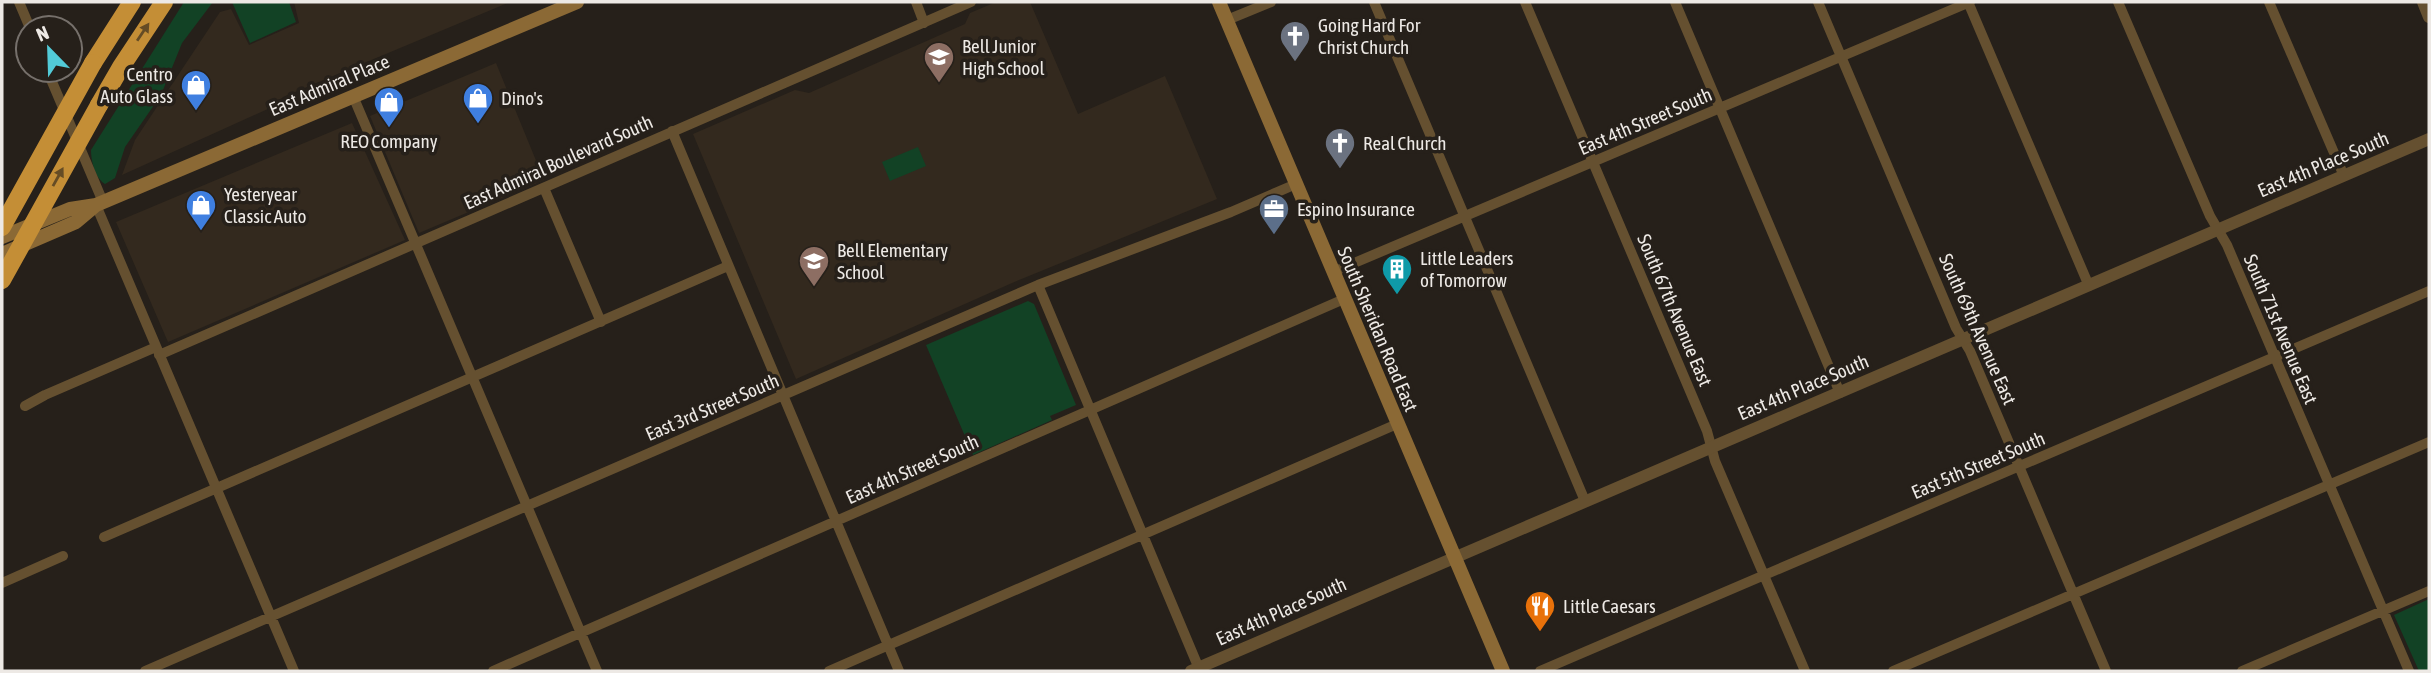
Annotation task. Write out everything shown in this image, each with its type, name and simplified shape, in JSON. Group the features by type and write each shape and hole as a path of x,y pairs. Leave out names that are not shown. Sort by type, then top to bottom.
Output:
{"highway":[{"path":"2,227 93,63 132,2"},
{"path":"2,280 121,66 164,2"}],"main road":[{"name":"East Admiral Place","path":"99,204 578,2"},
{"name":"South Sheridan Road East","path":"1219,2 1503,671"},
{"path":"2,237 70,209 99,204"},
{"path":"2,254 76,222 99,204"}],"street":[{"path":"916,2 924,23"},
{"name":"East Admiral Boulevard South","path":"25,406 45,395 416,244 971,2"},
{"path":"1227,20 1271,2"},
{"path":"1374,2 1586,501"},
{"name":"South 67th Avenue East","path":"1525,2 1707,431 1715,461 1805,671"},
{"path":"1675,2 1840,393"},
{"name":"South 69th Avenue East","path":"1818,2 1956,328 1970,351 2106,671"},
{"path":"1968,2 2089,286"},
{"name":"East 4th Street South","path":"1334,272 1968,2"},
{"name":"South 71st Avenue East","path":"2118,2 2205,205 2227,245 2409,671"},
{"path":"2269,2 2344,176"},
{"path":"2423,2 2429,17"},
{"path":"52,84 157,351 294,671"},
{"path":"353,96 597,671"},
{"path":"672,131 899,671"},
{"name":"East 4th Place South","path":"1197,670 2429,139"},
{"name":"East 3rd Street South","path":"145,671 1038,285 1231,212 1296,184"},
{"path":"544,188 601,322"},
{"path":"104,537 728,267"},
{"path":"1038,285 1197,670"},
{"name":"East 5th Street South","path":"1540,671 2429,291"},
{"name":"East 4th Street South","path":"493,671 1344,299"},
{"path":"830,671 1398,424"},
{"path":"1893,671 2429,442"},
{"path":"2,583 63,556"},
{"path":"2242,671 2429,592"}],"shaded area":[{"path":"294,2 510,2 283,97 270,108 122,175 135,140 220,12 231,9 249,45 299,23"},
{"path":"996,2 1030,2 1078,114 1165,76 1217,199 1012,283 796,379 693,134 795,90 809,93 965,24 970,13"},
{"path":"496,63 544,180 419,233 370,116"},
{"path":"352,123 405,240 168,342 116,222"}],"green space":[{"path":"184,2 213,2 182,43 161,95 125,147 115,178 105,184 94,169 91,150"},
{"path":"232,2 289,2 296,22 250,43"},
{"path":"918,147 926,166 890,181 882,162"},
{"path":"1028,301 1034,304 1076,405 1050,416 1052,420 973,455 926,345"},
{"path":"2429,599 2429,671 2419,671 2394,615"}],"place":[{"name":"Going Hard For Christ Church","path":"1295,63"},
{"name":"Bell Junior High School","path":"939,84"},
{"name":"Centro Auto Glass","path":"196,112"},
{"name":"Dino's","path":"478,125"},
{"name":"REO Company","path":"389,129"},
{"name":"Real Church","path":"1340,170"},
{"name":"Yesteryear Classic Auto","path":"201,232"},
{"name":"Espino Insurance","path":"1274,236"},
{"name":"Bell Elementary School","path":"814,288"},
{"name":"Little Leaders of Tomorrow","path":"1397,296"},
{"name":"Little Caesars","path":"1540,633"}]}
